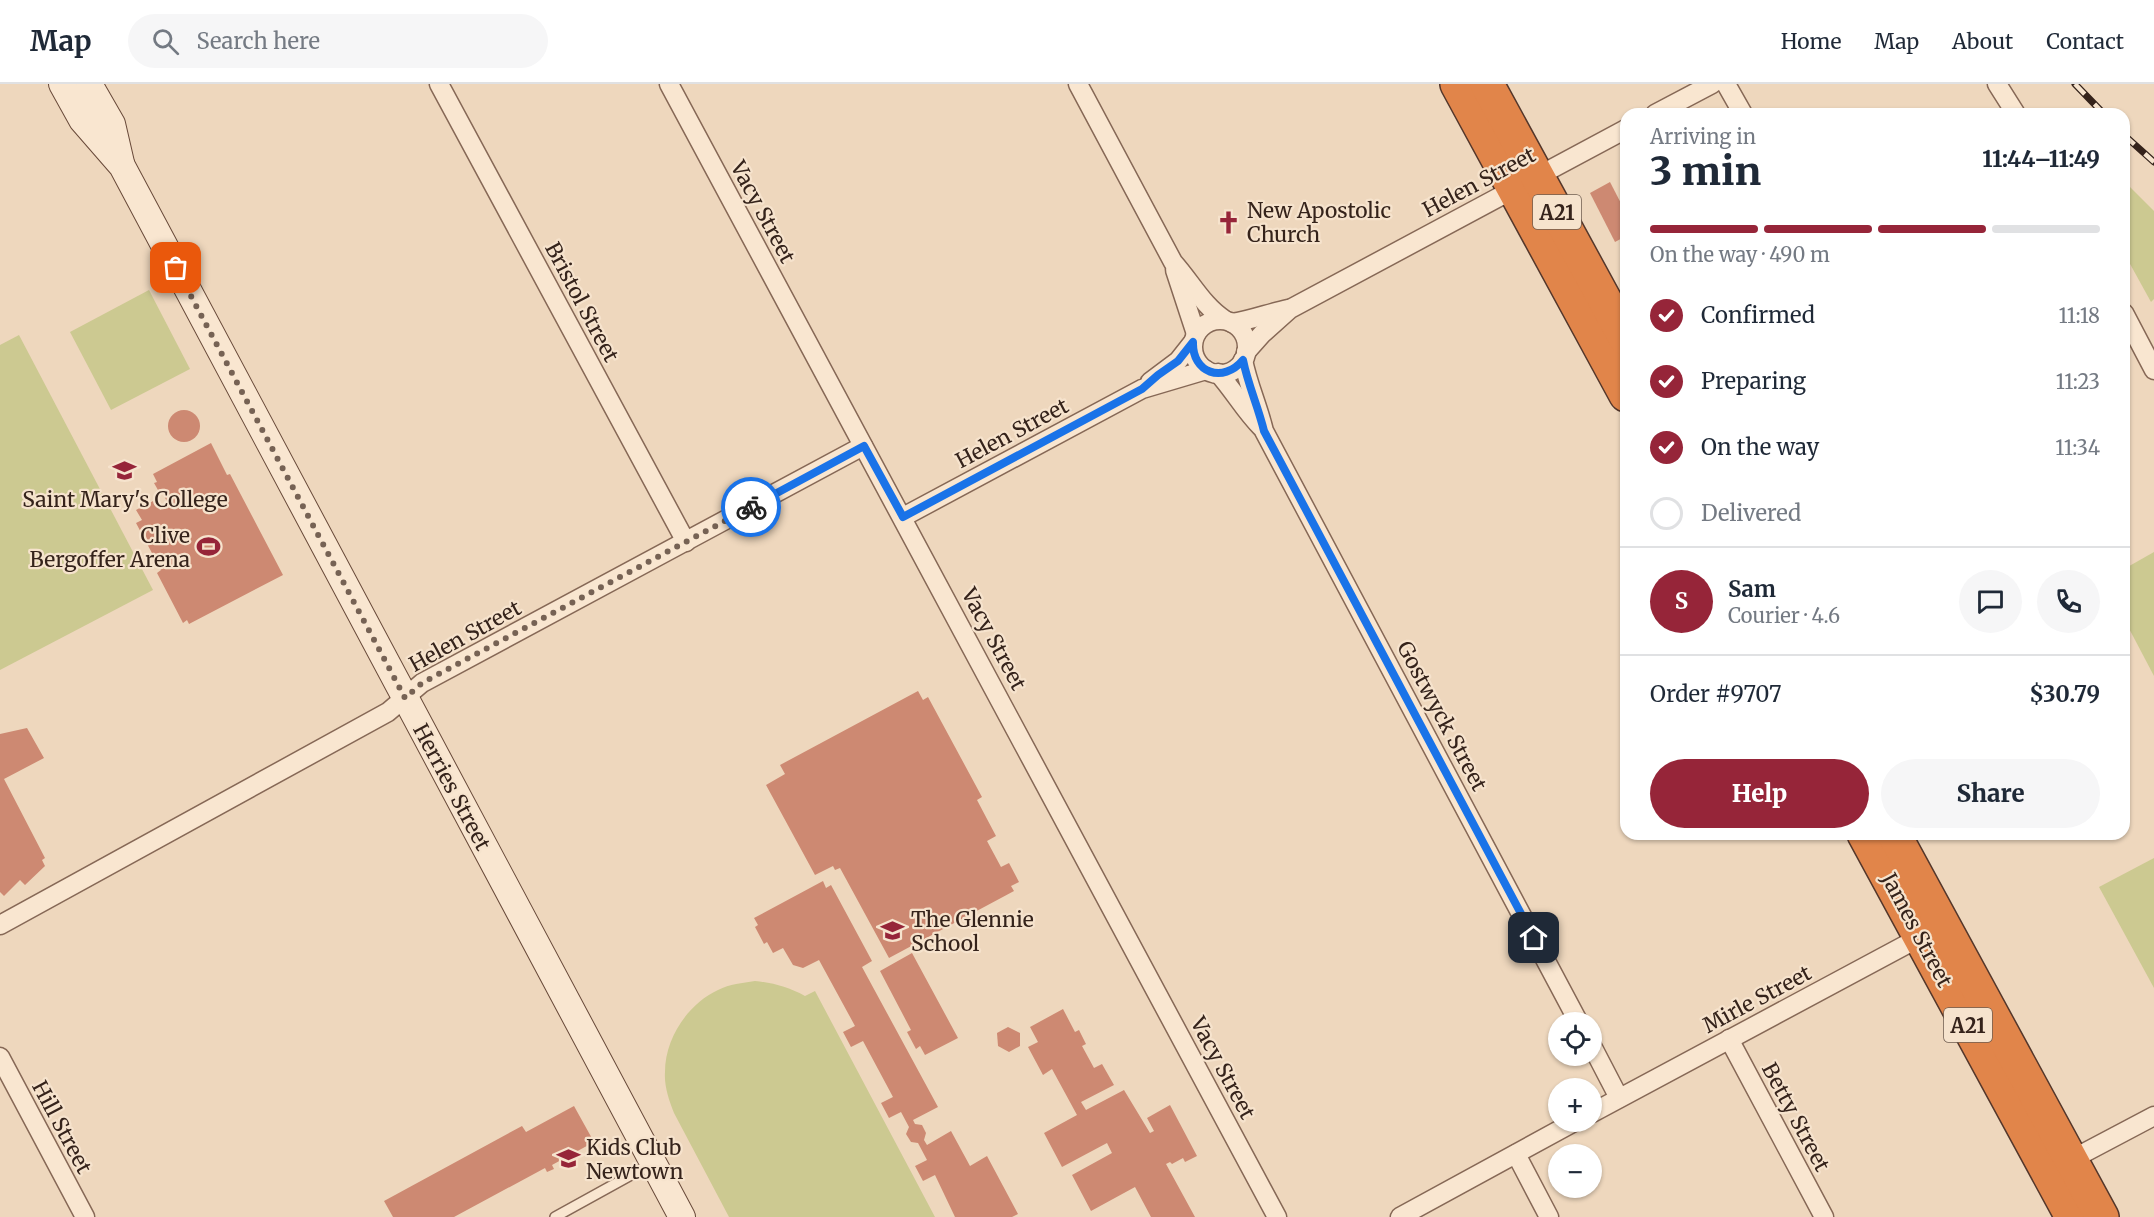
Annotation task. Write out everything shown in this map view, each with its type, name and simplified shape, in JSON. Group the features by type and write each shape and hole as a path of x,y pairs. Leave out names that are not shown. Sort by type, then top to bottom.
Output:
{"highway":[{"name":"A21","path":"1457,84 1526,182 1620,330"},
{"name":"A21","path":"1487,84 1526,182 1620,382"},
{"name":"James Street","path":"1868,840 1932,931 2059,1166 2102,1217"},
{"name":"James Street","path":"1896,840 1932,931"},
{"name":"James Street","path":"2059,1166 2072,1217"}],"street":[{"name":"Herries Street","path":"62,84 82,120 122,166 682,1217"},
{"name":"Herries Street","path":"90,84 112,124 122,166"},
{"name":"Bristol Street","path":"439,84 686,542"},
{"name":"Vacy Street","path":"669,84 1277,1217"},
{"path":"1078,84 1173,262 1207,306 1244,335 1245,356 1230,372 1212,372 1195,358 1195,338 1173,262"},
{"path":"1666,108 1712,84"},
{"path":"1726,84 1740,108"},
{"path":"1997,84 2012,108"},
{"name":"Helen Street","path":"1228,322 1254,320 1290,309 1620,132"},
{"name":"Helen Street","path":"1245,356 1262,334 1290,309"},
{"path":"1195,338 1208,322 1216,320 1228,322"},
{"path":"2130,324 2154,370"},
{"name":"Helen Street","path":"1142,389 1178,361 1195,338"},
{"name":"Gostwyck Street","path":"1245,356 1247,382 1259,410 1264,431 1573,1012"},
{"name":"Helen Street","path":"903,517 1142,389 1186,375 1212,372"},
{"name":"Gostwyck Street","path":"1212,372 1232,389 1249,415 1264,431"},
{"name":"Helen Street","path":"0,926 388,712 422,683 864,446"},
{"name":"Mirle Street","path":"1602,1107 1932,931"},
{"name":"Betty Street","path":"1729,1039 1824,1217"},
{"name":"Hill Street","path":"0,1057 85,1217"},
{"path":"1602,1065 1619,1098"},
{"path":"2059,1166 2154,1116"},
{"path":"1400,1217 1556,1132"},
{"path":"1516,1154 1549,1217"}],"lane":[{"path":"555,1217 653,1162"}],"shaded area":[{"path":"2130,187 2154,211 2154,299 2151,302 2130,264"},
{"path":"149,290 190,369 111,410 70,332"},
{"path":"19,335 153,590 0,670 0,345"},
{"path":"2154,552 2154,676 2130,630 2130,566"},
{"path":"2154,858 2154,988 2099,887"},
{"path":"755,981 781,986 805,996 815,991 935,1217 729,1217 674,1113 665,1082 666,1059 680,1023 697,1004 723,988"}],"building":[{"path":"1610,182 1620,201 1620,239 1615,242 1590,193"},
{"path":"184,410 195,415 200,426 195,437 184,442 173,437 168,426 173,415"},
{"name":"Clive Bergoffer Arena","path":"211,443 227,475 230,474 283,575 189,624 187,620 183,623 157,573 161,570 136,523 142,520 136,510 155,500 160,510 169,506 161,489 158,490 154,483 157,482 153,474"},
{"path":"918,691 923,700 928,697 982,797 977,800 996,836 987,841 1001,867 1009,863 1019,882 1011,886 1014,891 889,958 840,868 835,870 833,866 815,875 766,785 785,774 780,765"},
{"path":"27,728 44,758 4,779 45,858 42,860 45,866 25,885 20,880 4,896 0,892 0,734"},
{"path":"823,881 826,888 831,885 872,961 862,967 938,1107 913,1120 915,1124 922,1125 926,1133 924,1140 927,1145 951,1131 970,1166 987,1156 1018,1214 1012,1217 955,1217 935,1175 923,1181 915,1166 927,1160 918,1143 911,1142 906,1134 909,1127 901,1112 889,1118 881,1103 893,1097 863,1041 851,1047 843,1032 855,1026 819,960 803,968 793,965 783,948 773,953 767,942 764,944 755,927 758,925 754,918"},
{"path":"912,953 958,1038 925,1055 920,1046 916,1049 907,1032 911,1030 880,971"},
{"path":"1063,1009 1075,1032 1079,1030 1086,1044 1082,1046 1094,1068 1102,1064 1114,1085 1081,1102 1086,1110 1124,1090 1150,1133 1154,1131 1147,1118 1170,1105 1197,1156 1185,1162 1183,1158 1172,1164 1170,1162 1166,1164 1195,1217 1151,1217 1135,1187 1091,1211 1072,1175 1112,1153 1107,1143 1062,1167 1044,1133 1077,1115 1052,1069 1043,1075 1028,1047 1038,1042 1030,1027"},
{"path":"1008,1027 1020,1033 1020,1046 1009,1052 998,1046 997,1033"},
{"path":"574,1106 594,1142 552,1165 554,1169 547,1172 545,1168 454,1217 393,1217 384,1201 522,1126 526,1132"}],"railway":[{"path":"2075,84 2098,108"},
{"path":"2130,140 2154,162"}],"way so far":[{"path":"176,268 405,698 418,685 751,507"}],"place":[{"name":"New Apostolic Church","path":"1229,222"},
{"name":"Saint Mary's College","path":"125,471"},
{"name":"Clive Bergoffer Arena","path":"208,547"},
{"name":"The Glennie School","path":"893,931"},
{"name":"Kids Club Newtown","path":"568,1159"}],"route":[{"path":"751,507 864,446 903,517 1142,389 1178,361 1193,342 1195,358 1206,370 1214,373 1230,372 1243,360 1247,382 1259,410 1264,431 1534,938"}]}
